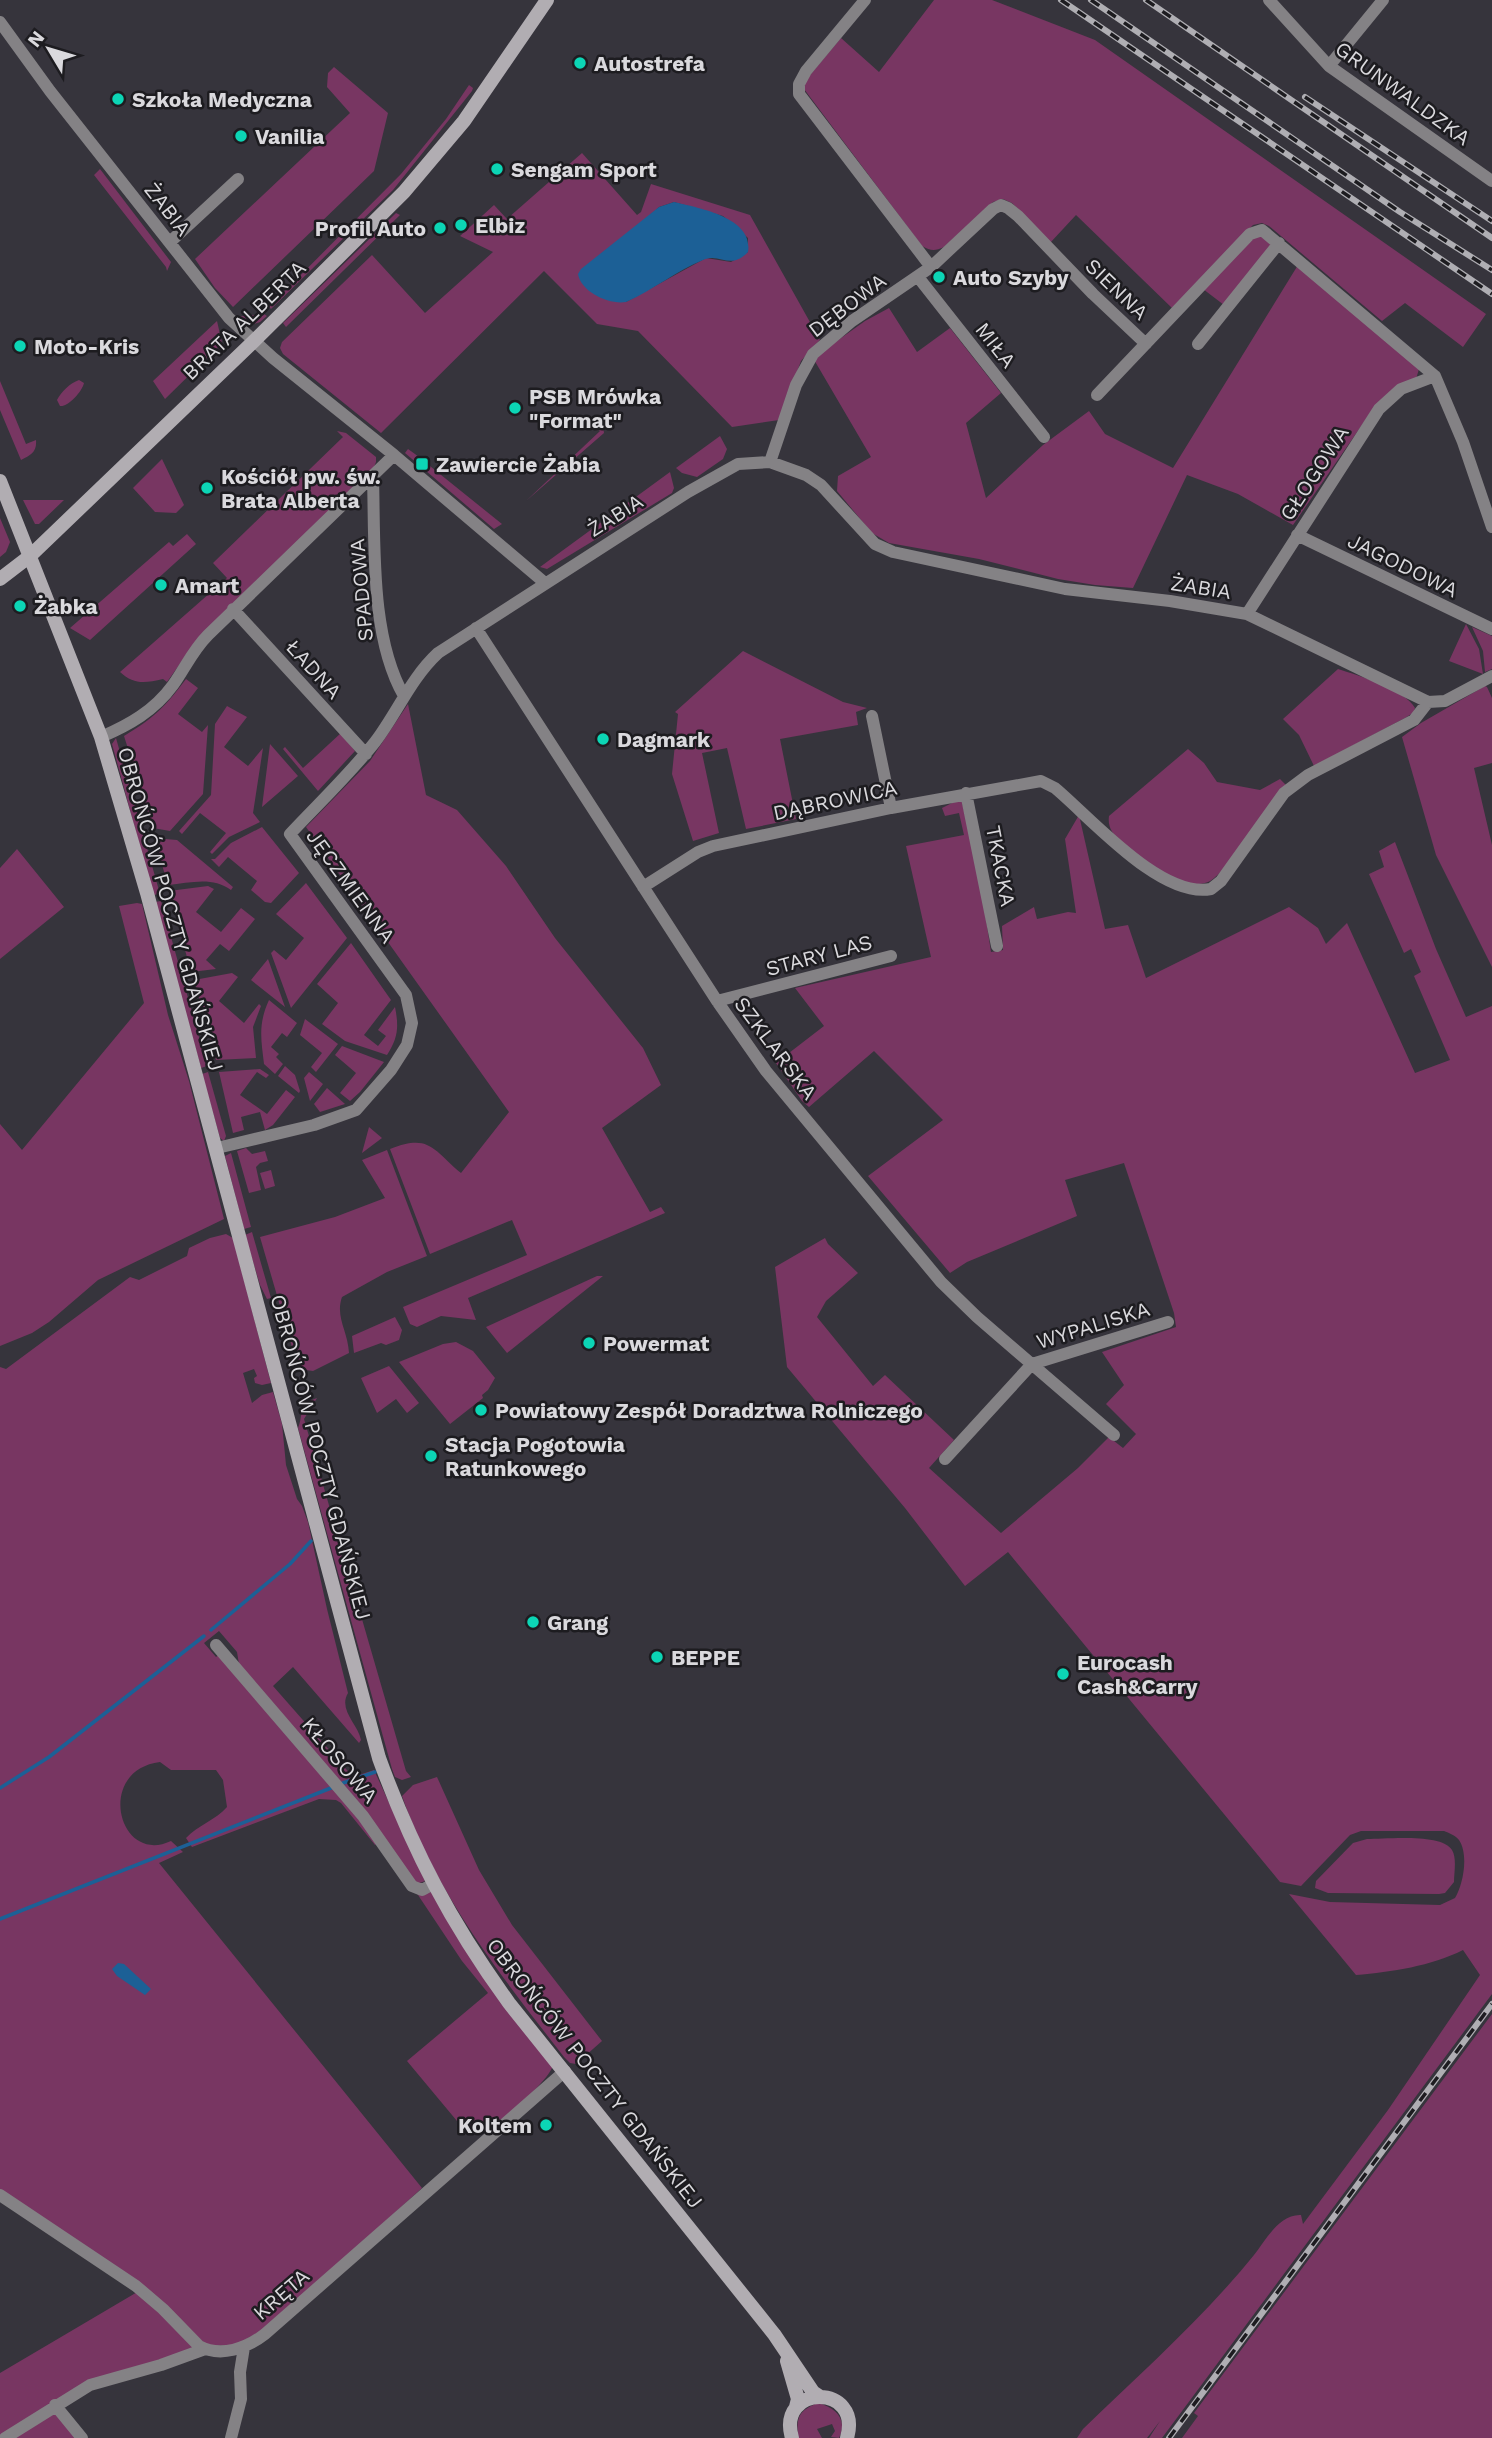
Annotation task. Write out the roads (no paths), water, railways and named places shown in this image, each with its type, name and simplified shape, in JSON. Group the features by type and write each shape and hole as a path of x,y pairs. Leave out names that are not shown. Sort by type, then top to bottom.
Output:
{"street":[{"name":"BRATA ALBERTA","path":"0,579 30,556 254,341 404,192 464,121 547,0"},
{"path":"865,0 806,71 800,80 799,94 931,267"},
{"name":"GRUNWALDZKA","path":"1269,0 1329,66 1492,181"},
{"path":"1329,66 1383,0"},
{"name":"ŻABIA","path":"0,22 50,91 229,318 545,583 727,468 749,462 769,462 806,475 821,485 875,544 893,552 1065,589 1170,601 1247,614 1428,702"},
{"path":"170,242 238,179"},
{"name":"SIENNA","path":"931,267 993,209 1005,206 1146,344 1254,231 1262,229 1436,376 1463,442 1492,527"},
{"path":"1198,344 1279,243"},
{"name":"DĘBOWA","path":"769,462 796,385 813,354 852,321 931,267"},
{"name":"MIŁA","path":"918,277 1044,438"},
{"path":"1097,396 1146,344"},
{"name":"GŁOGOWA","path":"1247,614 1379,409 1401,389 1436,376"},
{"path":"101,737 120,729 155,705 174,684 195,649 233,609 394,455"},
{"name":"SPADOWA","path":"373,477 381,635 392,671 404,696"},
{"name":"OBROŃCÓW POCZTY GDAŃSKIEJ","path":"0,481 101,737 217,1148 379,1758 401,1818 433,1884 478,1960 509,2003 768,2325 813,2392 834,2399 845,2411 849,2422 848,2438"},
{"name":"JAGODOWA","path":"1297,535 1492,629"},
{"name":"JĘCZMIENNA","path":"217,1148 314,1125 356,1110 391,1070 407,1045 412,1023 406,995 290,834 366,754 429,662 448,646 545,583"},
{"name":"ŁADNA","path":"233,609 366,754"},
{"name":"SZKLARSKA","path":"476,628 717,1001 766,1071 941,1282 977,1317 1114,1435"},
{"path":"1428,702 1446,701 1492,676"},
{"name":"DĄBROWICA","path":"643,887 698,852 713,846 1024,783 1049,785 1161,879 1206,891 1221,881 1279,798 1308,775 1414,720 1428,702"},
{"path":"872,716 891,808"},
{"name":"TKACKA","path":"966,793 997,946"},
{"name":"STARY LAS","path":"717,1001 891,956"},
{"name":"WYPALISKA","path":"946,1459 1031,1364 1168,1322"},
{"name":"KŁOSOWA","path":"216,1645 363,1816 412,1886 422,1890 433,1884"},
{"name":"KRĘTA","path":"5,2438 77,2391 104,2380 205,2350 234,2350 265,2334 565,2071"},
{"path":"0,2195 136,2286 205,2350"},
{"path":"231,2438 241,2399 240,2372 244,2347"},
{"name":"OBROŃCÓW POCZTY GDAŃSKIEJ","path":"783,2350 798,2399 796,2407"},
{"path":"788,2435 796,2407 805,2400 819,2396"},
{"path":"55,2404 82,2438"}],"water":[{"path":"674,202 710,211 734,222 748,240 748,252 736,260 703,260 626,302 604,299 584,286 578,274 581,269 659,207"},
{"path":"118,1963 124,1964 151,1989 145,1995 117,1976 112,1969"}],"waterway":[{"path":"211,1630 290,1564 311,1541"},
{"path":"0,1788 49,1757 204,1636"},
{"path":"343,1783 375,1772"},
{"path":"0,1919 331,1788"}],"railway":[{"path":"1061,0 1492,294"},
{"path":"1091,0 1400,212 1492,270"},
{"path":"1146,0 1492,238"},
{"path":"1305,97 1492,221"},
{"path":"1169,2438 1492,2004"}],"place":[{"name":"Autostrefa","path":"580,63"},
{"name":"Szkoła Medyczna","path":"118,99"},
{"name":"Vanilia","path":"241,136"},
{"name":"Sengam Sport","path":"497,169"},
{"name":"Elbiz","path":"461,225"},
{"name":"Profil Auto","path":"440,228"},
{"name":"Auto Szyby","path":"939,277"},
{"name":"Moto-Kris","path":"20,346"},
{"name":"PSB Mrówka \"Format\"","path":"515,408"},
{"name":"Zawiercie Żabia","path":"422,464"},
{"name":"Kościół pw. św. Brata Alberta","path":"207,488"},
{"name":"Amart","path":"161,585"},
{"name":"Żabka","path":"20,606"},
{"name":"Dagmark","path":"603,739"},
{"name":"Powermat","path":"589,1343"},
{"name":"Powiatowy Zespół Doradztwa Rolniczego","path":"481,1410"},
{"name":"Stacja Pogotowia Ratunkowego","path":"431,1456"},
{"name":"Grang","path":"533,1622"},
{"name":"BEPPE","path":"657,1657"},
{"name":"Eurocash Cash&Carry","path":"1063,1674"},
{"name":"Koltem","path":"546,2125"}]}
